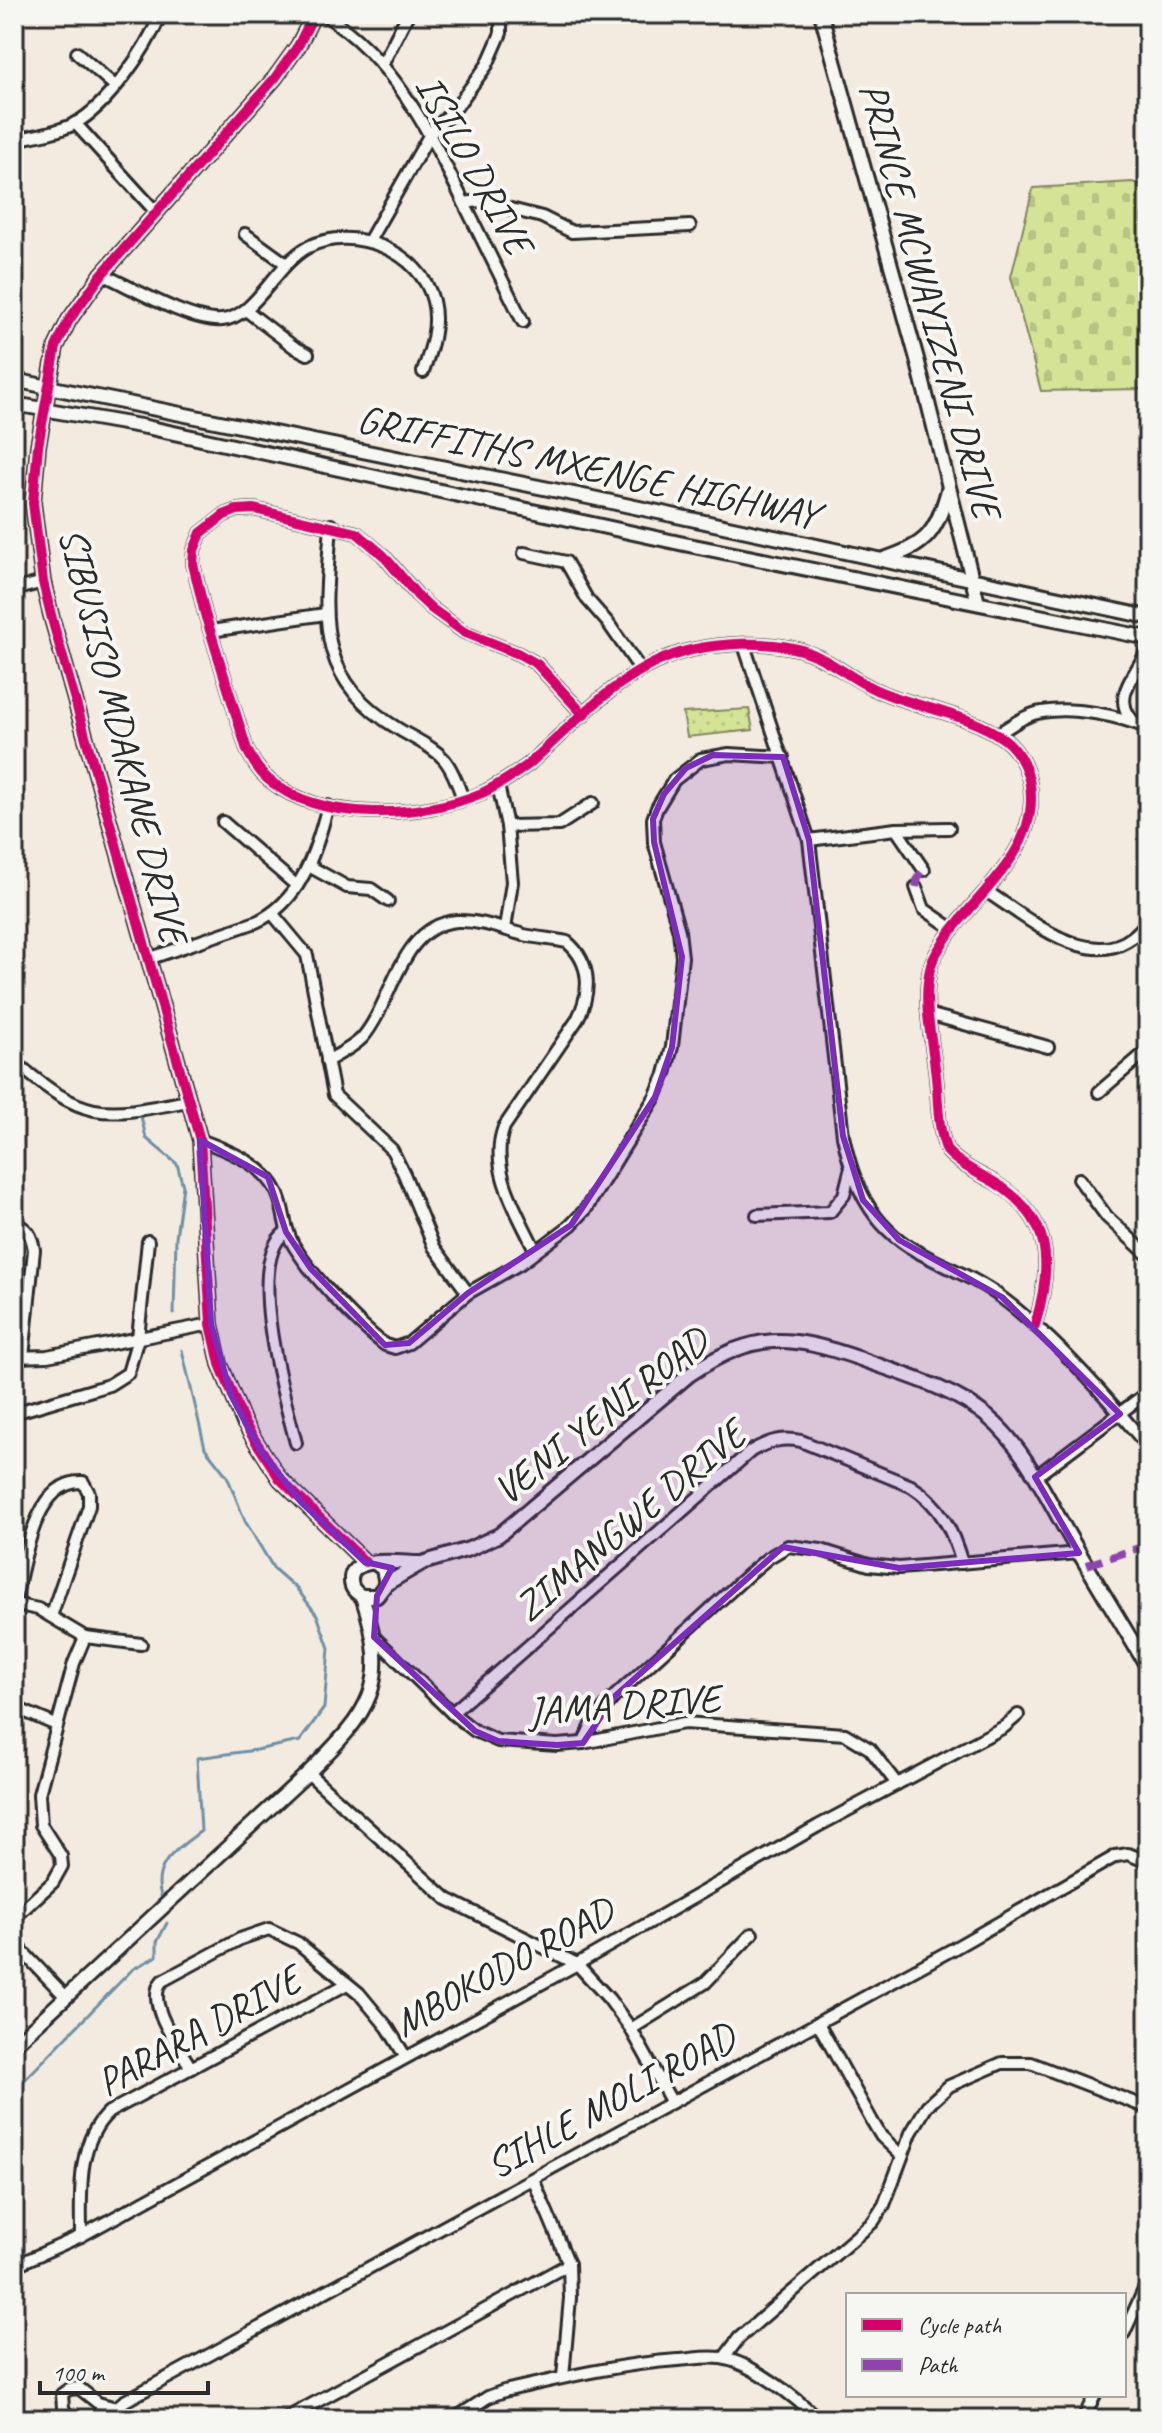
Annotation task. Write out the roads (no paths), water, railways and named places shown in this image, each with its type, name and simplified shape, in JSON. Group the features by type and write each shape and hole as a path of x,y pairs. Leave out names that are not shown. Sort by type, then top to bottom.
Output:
{"street":[{"path":"14,140 75,123 115,86 150,37 161,14"},
{"name":"SIBUSISO MDAKANE DRIVE","path":"314,14 298,46 275,78 102,274 69,320 56,347 47,388 33,503 43,582 70,687 200,1140 211,1324 220,1364 244,1423 280,1479 343,1548 353,1571"},
{"name":"ISILO DRIVE","path":"323,14 359,41 382,65 430,134 523,322"},
{"path":"382,65 408,14"},
{"path":"369,241 430,134 454,110 487,65 501,33 501,14"},
{"name":"PRINCE MCWAYIZENI DRIVE","path":"821,14 917,359 978,603"},
{"path":"825,30 830,14"},
{"path":"77,53 115,86"},
{"path":"75,123 156,212"},
{"path":"464,203 479,201 542,217 572,232 690,226"},
{"path":"245,234 285,263"},
{"path":"102,274 192,315 207,319 232,318 247,311 285,263 309,247 332,239 369,241 400,257 425,279 433,300 436,322 432,347 423,372"},
{"path":"247,311 308,354"},
{"name":"GRIFFITHS MXENGE HIGHWAY","path":"14,380 1148,617"},
{"name":"GRIFFITHS MXENGE HIGHWAY","path":"14,404 146,427 684,544 1148,638"},
{"path":"881,560 915,547 927,538 940,517 949,486"},
{"path":"584,715 537,664 450,624 417,595 368,540 357,533 254,509 237,510 213,522 201,533 194,550 193,564 237,724 256,767 285,791 328,806 387,813 412,811 463,799 498,785 529,764 640,669 690,650 744,645 777,646 809,652 872,688 986,727 1006,740 1020,757 1029,780 1031,798 1027,828 1014,853 936,953 927,996 939,1121 947,1151 1025,1205 1036,1220 1046,1262 1045,1285 1035,1325"},
{"path":"331,525 325,614 332,654 343,678 356,698 375,714 442,755 455,775 463,799"},
{"path":"524,553 566,562 587,599 640,669"},
{"path":"14,590 43,582"},
{"path":"211,631 325,614"},
{"path":"744,645 809,840 843,1136 850,1171 863,1200 899,1240 1002,1297 1035,1325 1148,1447"},
{"path":"1133,721 1124,710 1125,689 1148,647"},
{"path":"997,734 1041,712 1115,716 1148,728"},
{"path":"200,1140 225,1150 268,1177 280,1201 286,1232 311,1269 385,1345 395,1348 409,1343 468,1293 521,1263 571,1225 586,1209 655,1097 665,1074 677,1012 682,957 679,931 654,842 653,819 674,780 701,759 729,754 783,757"},
{"path":"498,785 507,826 512,882 505,929"},
{"path":"507,826 559,825 593,803"},
{"path":"148,959 256,922 272,913 297,886 309,866 328,806"},
{"path":"223,822 297,886"},
{"path":"809,840 896,829 949,828"},
{"path":"896,829 924,870"},
{"path":"309,866 347,887 371,889 388,901"},
{"path":"916,887 924,909 953,929"},
{"path":"986,891 1066,941 1086,947 1121,945 1131,940 1148,920"},
{"path":"272,913 307,955 334,1095 392,1150 434,1247 468,1293"},
{"path":"327,1061 362,1039 378,1015 402,964 424,936 442,924 458,921 567,942 581,958 588,982 586,1002 577,1020 508,1120 500,1143 503,1177 535,1250"},
{"path":"928,1014 1048,1047"},
{"path":"1099,1092 1148,1050"},
{"path":"14,1061 46,1088 83,1109 104,1113 124,1112 188,1101"},
{"path":"757,1215 830,1212 844,1195 850,1171"},
{"path":"1079,1179 1107,1217 1148,1255"},
{"path":"14,1224 22,1226 30,1234 34,1250 18,1357 57,1354 211,1324"},
{"path":"286,1232 276,1241 270,1260 269,1329 296,1443"},
{"path":"14,1413 119,1381 130,1369 138,1338 148,1241"},
{"name":"VENI YENI ROAD","path":"377,1596 386,1584 422,1563 469,1549 499,1535 689,1375 714,1358 763,1341 793,1340 820,1345 946,1392 989,1418 1014,1445 1035,1477 1148,1668"},
{"path":"1035,1477 1148,1392"},
{"name":"ZIMANGWE DRIVE","path":"452,1713 654,1534 751,1451 766,1442 787,1438 801,1441 911,1486 927,1496 943,1515 954,1536 962,1563"},
{"path":"51,1616 89,1506 89,1493 83,1482 74,1482 51,1497 37,1515 14,1604 38,1609 85,1637 141,1644"},
{"name":"SIBUSISO MDAKANE DRIVE","path":"323,1524 370,1563"},
{"path":"583,1743 595,1719 615,1696 783,1547 807,1547 869,1565 899,1568 1079,1553"},
{"path":"372,1631 362,1596 352,1586 353,1571 370,1563 385,1574 386,1584"},
{"name":"VENI YENI ROAD","path":"370,1563 422,1563"},
{"path":"14,2045 308,1773 344,1735 367,1705 374,1674 372,1631 377,1596 362,1596"},
{"name":"JAMA DRIVE","path":"372,1631 452,1713 475,1731 498,1741 557,1745 583,1743 684,1723 845,1734 870,1749 897,1784"},
{"path":"14,1918 53,1882 62,1866 61,1856 41,1825 39,1794 74,1663 85,1637"},
{"path":"14,1707 56,1725"},
{"name":"MBOKODO ROAD","path":"14,2266 81,2236 577,1964 1004,1727 1018,1715"},
{"path":"308,1773 447,1899 577,1964 631,2029 671,2101"},
{"name":"SIHLE MOLI ROAD","path":"116,2408 1116,1856 1128,1854 1148,1862"},
{"path":"191,2068 159,2011 155,1993 162,1981 247,1936 269,1929 298,1943 371,2006 405,2056"},
{"path":"631,2029 705,1983 752,1934"},
{"path":"14,1937 65,1996"},
{"path":"14,1958 30,1959"},
{"name":"PARARA DRIVE","path":"81,2236 86,2153 93,2129 109,2112 347,1984"},
{"path":"818,2023 877,2128 901,2155"},
{"path":"724,2358 739,2338 873,2222 884,2205 901,2155 918,2119 936,2095 949,2086 1002,2063 1031,2063 1148,2108"},
{"path":"533,2179 569,2264 570,2298 563,2377"},
{"path":"285,2419 569,2264"},
{"path":"1126,2329 1148,2281"},
{"path":"454,2419 504,2391 563,2377 646,2362 724,2358 781,2387 818,2419"},
{"path":"70,2419 61,2400 62,2394 79,2388 98,2403 116,2408 111,2419"},
{"path":"1083,2419 1094,2397"}],"waterway":[{"path":"141,1116 146,1138 177,1164 183,1186 176,1237 174,1314"},
{"path":"161,1896 159,1884 163,1865 176,1850 201,1831 197,1758 300,1741 324,1708 329,1648 317,1615 297,1589 274,1569 245,1521 227,1476 205,1448 182,1350"},
{"path":"14,2091 133,1969 157,1956 157,1942 167,1923"}]}
